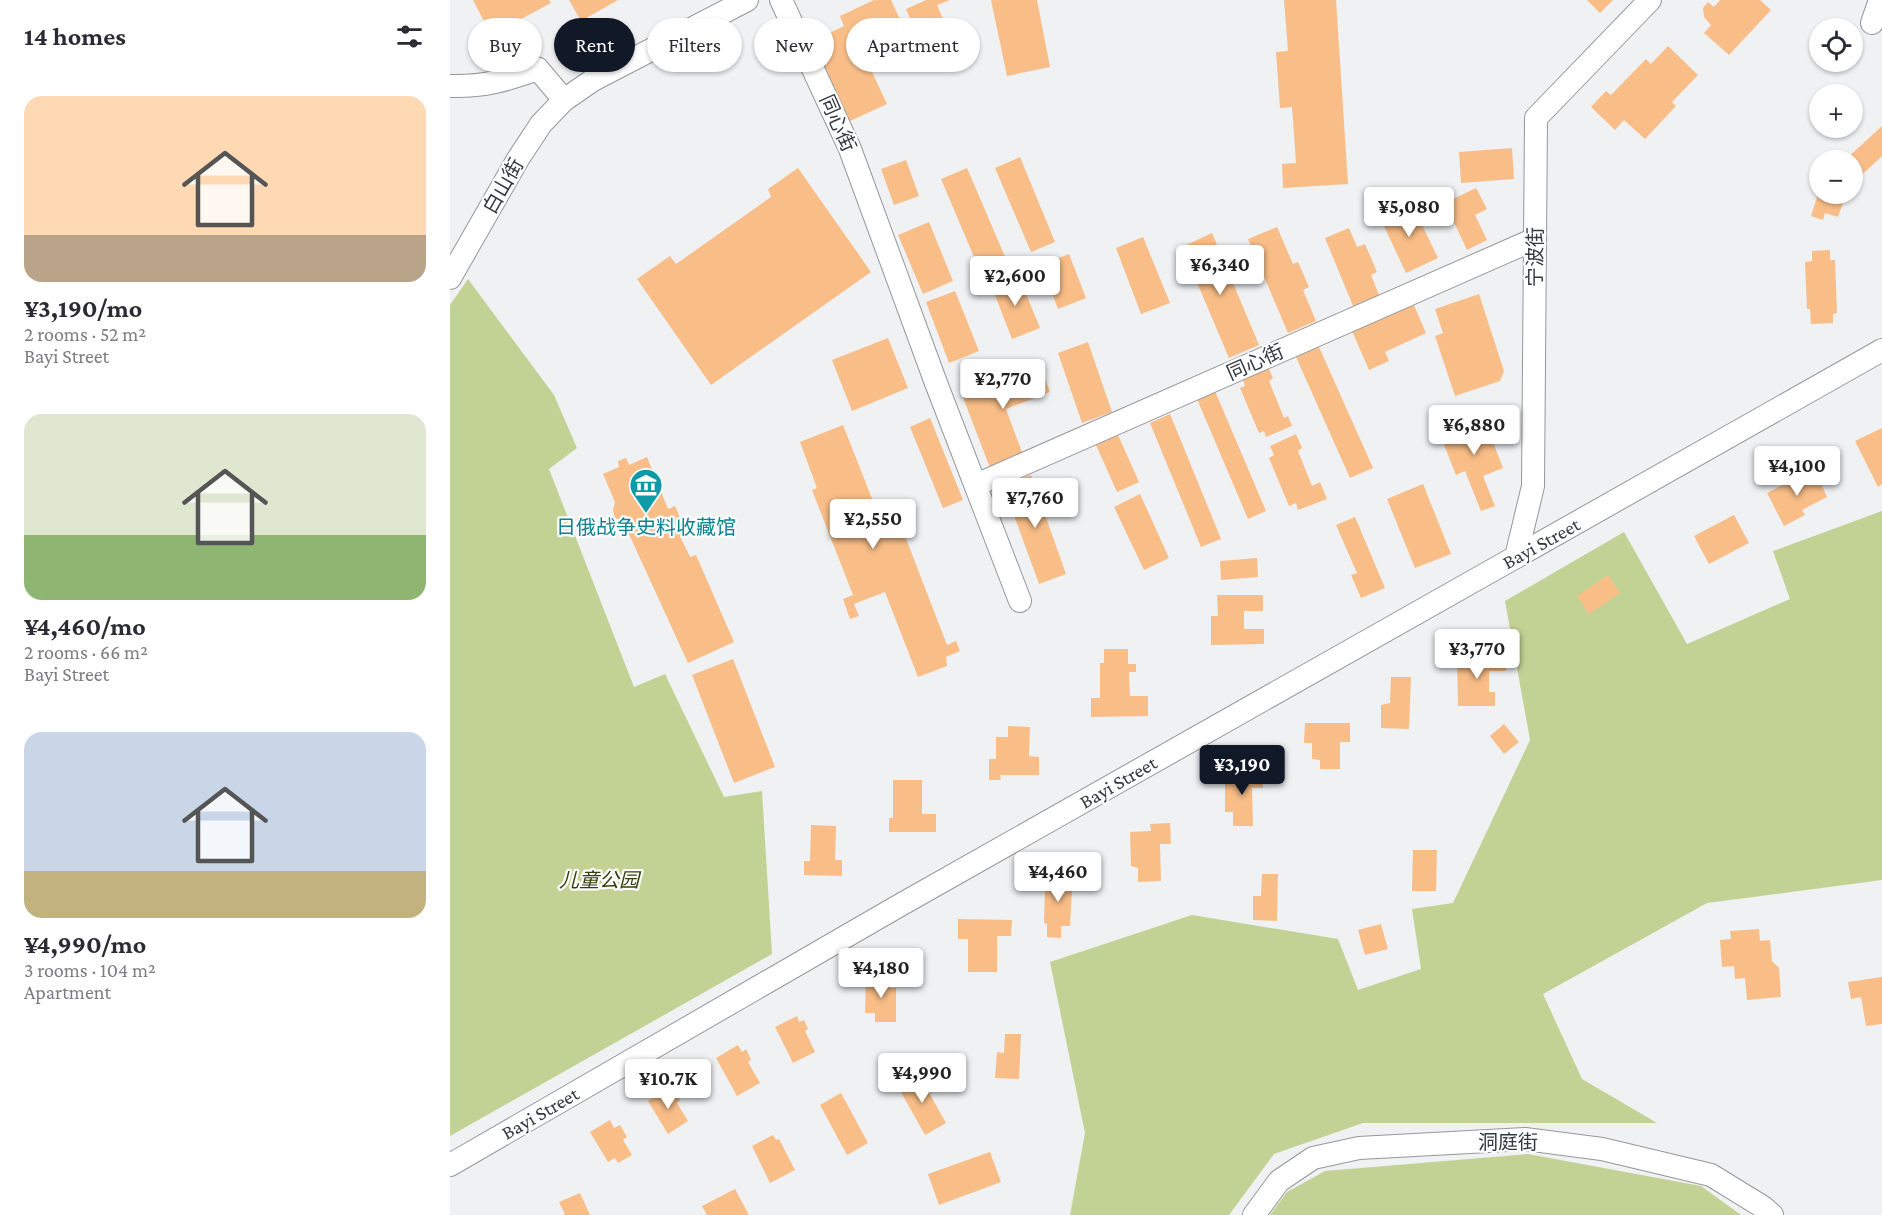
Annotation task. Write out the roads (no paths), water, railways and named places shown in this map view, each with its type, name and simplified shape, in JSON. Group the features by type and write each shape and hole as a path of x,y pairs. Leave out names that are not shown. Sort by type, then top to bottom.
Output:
{"street":[{"name":"白山街","path":"450,278 518,159 541,124 564,100 593,80 747,0"},
{"name":"同心街","path":"781,0 850,149 1020,601"},
{"name":"宁波街","path":"1516,557 1533,486 1536,118 1650,0"},
{"path":"1872,23 1880,0"},
{"path":"450,86 474,86 503,82 538,69 564,100"},
{"name":"同心街","path":"976,485 1535,239"},
{"name":"Bayi Street","path":"450,1165 913,898 1882,350"},
{"name":"洞庭街","path":"1254,1215 1278,1181 1313,1158 1359,1148 1525,1139 1602,1149 1711,1175 1772,1215"}],"place":[{"name":"日俄战争史料收藏馆","path":"646,514"}],"park label":[{"name":"儿童公园","path":"599,880"}]}
